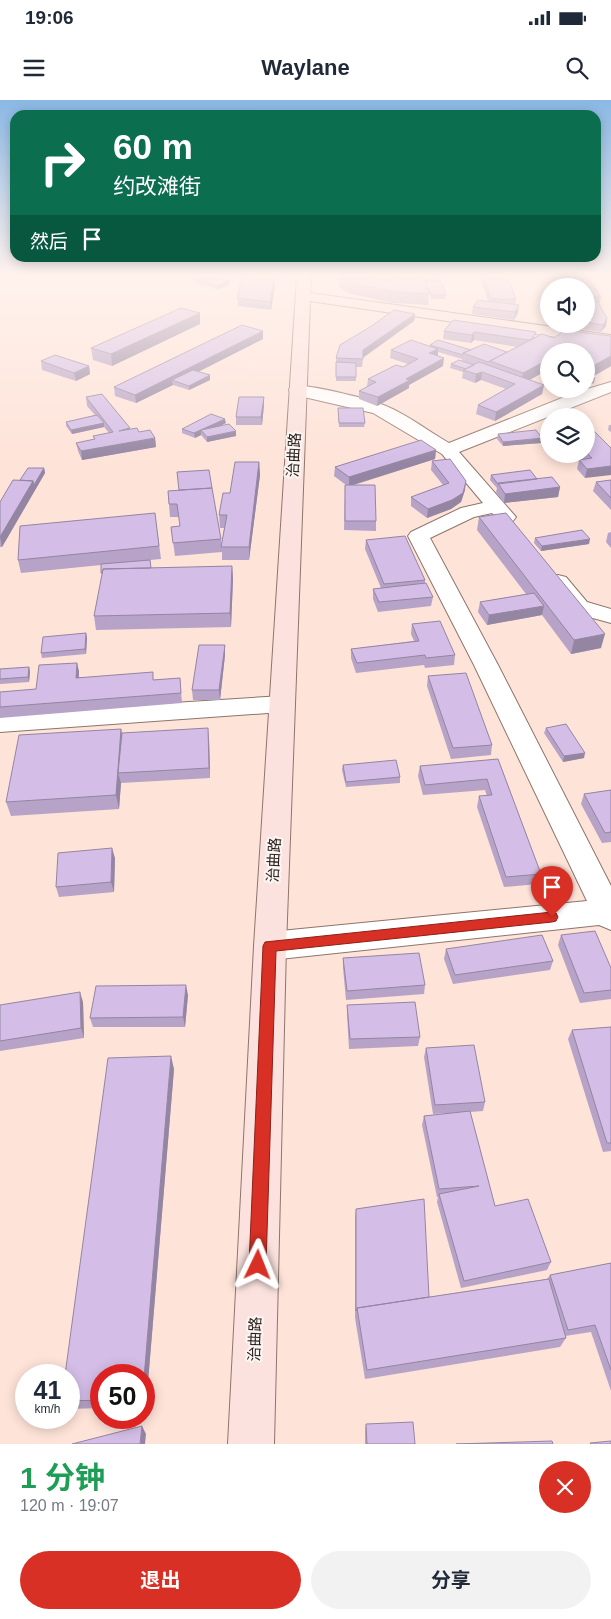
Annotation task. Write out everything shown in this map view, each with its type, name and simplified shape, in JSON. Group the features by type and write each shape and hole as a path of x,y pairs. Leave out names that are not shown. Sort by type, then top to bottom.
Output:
{"main road":[{"name":"治曲路","path":"251,1444 270,946 300,339"}],"street":[{"path":"448,450 583,396 611,387"},
{"path":"298,390 379,409 448,450 520,535"},
{"path":"270,946 610,913 486,665 418,536 468,512 497,506"},
{"path":"550,571 579,607 611,616"},
{"path":"0,723 282,704"}],"building":[{"path":"112,339 144,339 111,354 91,348"},
{"path":"214,339 248,339 135,395 114,387"},
{"path":"350,339 379,339 363,350 363,359 336,358 340,345"},
{"path":"533,339 611,339 611,356 595,365 595,343 540,343 540,364 523,373 490,361"},
{"path":"411,340 438,349 429,353 444,358 406,379 410,380 378,397 359,391 376,382 368,379 396,365 403,367 418,359 391,350"},
{"path":"438,340 471,350 463,353 463,355 430,345"},
{"path":"484,344 507,352 488,362 463,353"},
{"path":"55,355 89,366 74,373 41,361"},
{"path":"459,360 474,365 466,369 451,364"},
{"path":"336,362 356,363 356,377 336,377"},
{"path":"479,362 540,384 540,387 496,412 478,405 515,384 482,372 476,374 463,370"},
{"path":"193,370 210,375 189,386 172,380"},
{"path":"102,394 130,428 119,431 137,428 139,432 150,430 155,438 81,451 76,443 95,439 93,436 113,432 86,397"},
{"path":"239,397 264,397 261,417 236,417"},
{"path":"338,408 363,408 365,423 339,423"},
{"path":"211,414 225,419 194,433 182,429"},
{"path":"97,415 104,423 71,430 66,422"},
{"path":"229,424 236,431 207,437 201,430"},
{"path":"536,430 540,438 503,442 498,434"},
{"path":"595,432 611,448 611,466 587,469 582,463 595,463"},
{"path":"421,440 436,450 349,477 335,467"},
{"path":"450,459 466,481 463,493 452,500 428,509 411,497 449,483 432,461"},
{"path":"235,462 259,462 249,547 221,547 227,515 219,515 223,493 230,493"},
{"path":"28,468 44,468 34,485 33,481 20,480"},
{"path":"209,470 212,488 179,490 177,472"},
{"path":"530,470 537,479 498,484 491,475"},
{"path":"552,477 560,487 505,494 498,483"},
{"path":"13,480 33,481 0,537 0,502"},
{"path":"611,480 611,498 596,482"},
{"path":"345,485 375,485 376,521 345,521"},
{"path":"212,488 221,539 173,543 171,527 180,526 177,504 169,504 168,491"},
{"path":"155,513 159,546 18,560 20,526"},
{"path":"506,513 605,634 574,640 479,517"},
{"path":"582,530 590,539 542,546 535,538"},
{"path":"405,536 425,580 384,584 366,540"},
{"path":"150,560 151,568 103,569 101,573 101,564"},
{"path":"232,566 230,613 94,616 103,569"},
{"path":"426,583 433,597 379,602 373,589"},
{"path":"534,593 544,606 489,615 480,602"},
{"path":"440,621 455,655 426,658 425,655 357,663 351,649 419,641 412,624"},
{"path":"86,633 85,649 41,653 43,637"},
{"path":"199,645 225,645 219,690 192,690"},
{"path":"77,663 76,678 153,672 153,680 180,678 181,693 0,707 0,692 36,689 39,665"},
{"path":"29,667 28,677 0,679 0,669"},
{"path":"466,673 492,745 453,748 428,676"},
{"path":"566,724 585,753 564,756 546,728"},
{"path":"208,728 209,768 118,773 122,733"},
{"path":"121,729 116,795 6,802 19,735"},
{"path":"498,759 541,874 506,877 479,796 492,795 487,779 425,785 420,766"},
{"path":"396,760 400,777 346,782 343,765"},
{"path":"611,790 611,832 605,833 584,794"},
{"path":"112,848 111,882 56,887 58,853"},
{"path":"595,931 611,968 611,990 584,993 561,935"},
{"path":"542,935 553,961 455,975 446,949"},
{"path":"419,953 425,985 347,991 343,958"},
{"path":"186,985 183,1017 90,1018 96,986"},
{"path":"80,992 81,1028 0,1041 0,1005"},
{"path":"415,1002 420,1037 350,1039 347,1005"},
{"path":"611,1027 611,1143 607,1143 572,1030"},
{"path":"474,1045 485,1102 435,1105 426,1048"},
{"path":"171,1056 145,1364 90,1364 90,1400 80,1401 80,1364 66,1364 108,1058"},
{"path":"470,1111 495,1206 528,1199 551,1262 464,1281 439,1194 479,1186 439,1189 424,1116"},
{"path":"424,1199 429,1297 357,1308 356,1311 356,1209"},
{"path":"611,1263 611,1370 595,1325 568,1330 550,1275"},
{"path":"549,1279 566,1338 367,1370 357,1308"},
{"path":"413,1422 415,1444 367,1444 366,1424"},
{"path":"130,1429 142,1429 140,1444 72,1444"},
{"path":"552,1441 553,1444 456,1444"},
{"path":"611,1441 611,1444 590,1443"}],"route":[{"path":"258,1265 270,946 552,917"}]}
